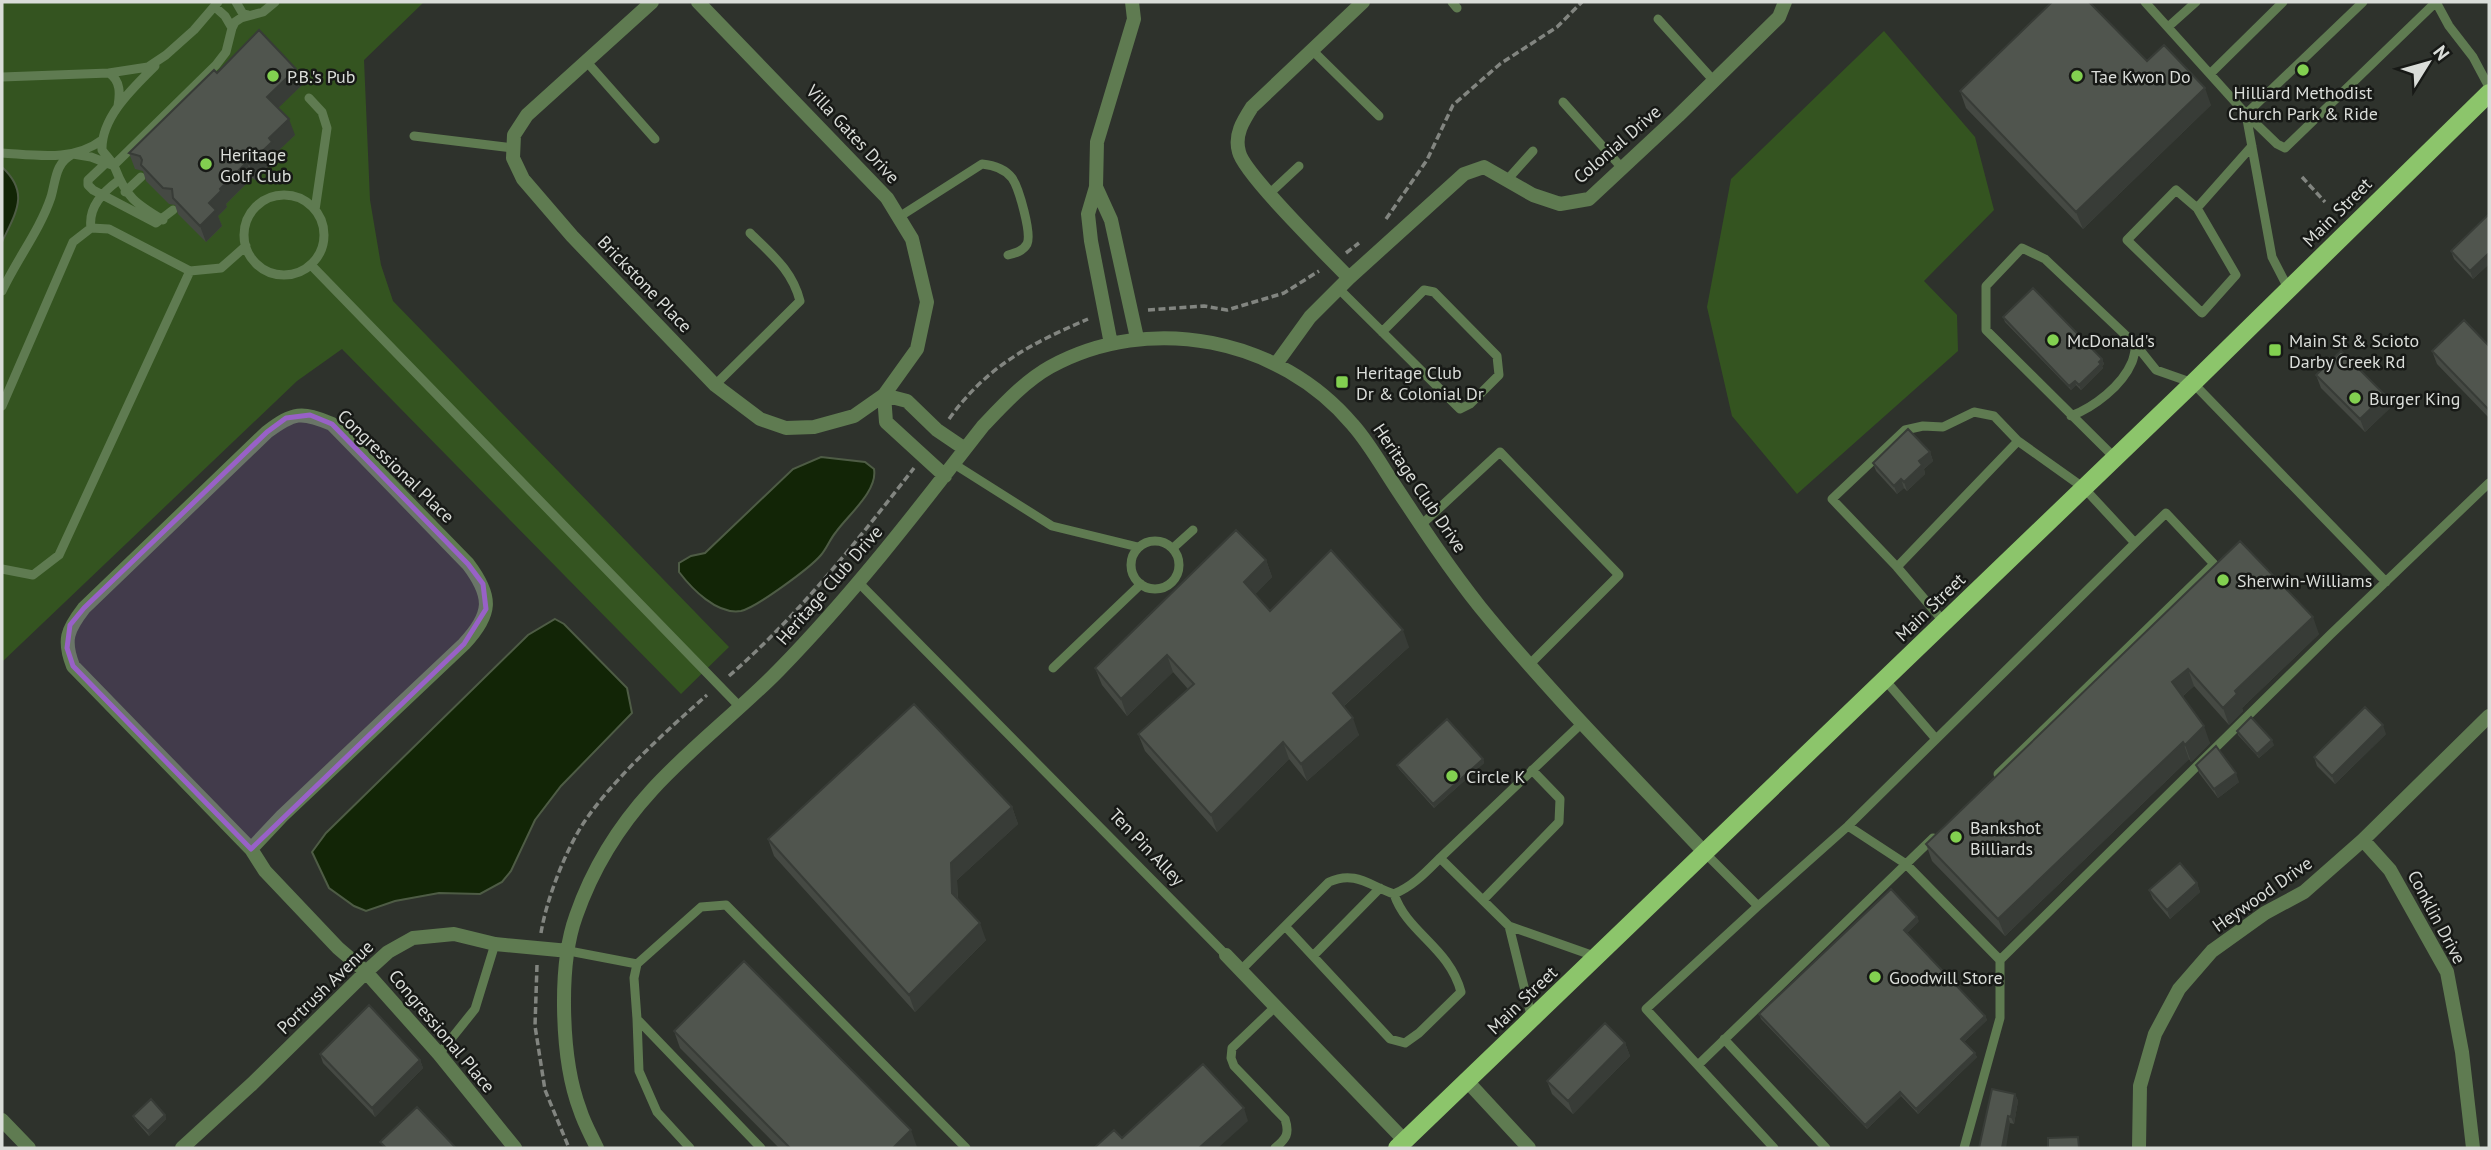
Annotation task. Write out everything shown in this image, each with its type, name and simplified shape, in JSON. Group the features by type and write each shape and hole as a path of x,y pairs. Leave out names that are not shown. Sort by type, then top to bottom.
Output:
{"main road":[{"name":"Main Street","path":"1401,1145 2193,383 2489,93"}],"street":[{"path":"513,148 514,135 527,115 652,2"},
{"name":"Villa Gates Drive","path":"698,2 887,198 912,239 927,302 917,349 884,395"},
{"path":"1111,344 1088,214 1096,187 1097,142 1133,19 1132,2"},
{"path":"1344,284 1334,262 1251,174 1238,153 1239,128 1252,107 1363,2"},
{"name":"Colonial Drive","path":"1276,364 1310,317 1464,174 1485,167 1533,195 1560,205 1589,198 1779,17 1785,2"},
{"name":"Brickstone Place","path":"513,148 513,158 523,179 572,236 715,385 760,419 786,428 814,427 854,416 884,395"},
{"path":"1096,187 1111,220 1137,338"},
{"name":"Heritage Club Drive","path":"597,1148 579,1108 565,1037 564,998 575,919 590,881 608,847 653,788 779,670 859,583 999,410 1047,369 1072,356 1111,344 1137,338 1174,338 1222,345 1249,352 1276,364 1318,392 1353,424 1462,584 1582,723 1705,853"},
{"path":"950,470 922,457 886,422 884,395 907,401 940,432 965,449"},
{"name":"Congressional Place","path":"251,849 282,816 464,644 478,629 486,609 483,584 468,564 332,424 310,415 286,418 268,432 84,608 71,625 66,648 73,666 251,849 274,881 338,948 366,972 439,1054 515,1148"},
{"name":"Heywood Drive","path":"2139,1148 2140,1086 2155,1034 2179,989 2213,951 2265,913 2304,892 2363,840 2489,716"},
{"name":"Conklin Drive","path":"2363,840 2390,870 2447,971 2462,1052 2473,1148"},
{"name":"Portrush Avenue","path":"183,1148 366,972 388,952 413,938 454,934 495,944 569,951"},
{"name":"Ten Pin Alley","path":"1226,956 1401,1145"},
{"path":"1467,1081 1529,1148"},
{"path":"2,1120 29,1148"}],"lane":[{"path":"236,2 243,14 248,15"},
{"path":"173,210 156,223 93,190 88,185 88,180 91,174 110,164 216,65 226,52 232,28 241,18 262,12 275,2"},
{"path":"2145,2 2246,114 2277,144 2285,148 2436,2 2449,26 2473,57 2489,87"},
{"path":"2168,27 2196,2"},
{"path":"2210,74 2283,2"},
{"path":"2246,114 2364,2"},
{"path":"116,111 163,57 205,19 216,4 232,28"},
{"path":"1658,19 1714,81"},
{"path":"1312,50 1379,116"},
{"path":"2,78 109,73 148,67 163,57"},
{"path":"586,61 655,139"},
{"path":"109,73 119,86 118,105 102,140 102,150 131,200 163,220"},
{"path":"309,99 322,112 327,128 315,210"},
{"path":"1563,102 1622,168"},
{"path":"2246,114 2272,257 2289,290"},
{"path":"414,136 513,148"},
{"path":"2,153 59,156 88,149 102,140"},
{"path":"2197,208 2252,146"},
{"path":"1507,180 1533,151"},
{"path":"73,154 110,164"},
{"path":"2,290 48,204 60,166 73,154"},
{"path":"899,218 982,164 991,165 1012,178 1027,227 1029,239 1026,246 1009,255"},
{"path":"1269,194 1299,166"},
{"path":"125,191 141,177"},
{"path":"91,228 91,213 101,195 119,180"},
{"path":"2176,190 2197,208 2236,275 2202,313 2127,240 2176,190"},
{"path":"279,195 305,201 315,210 325,235 323,248 311,265 295,274 270,273 259,267 246,246 244,232 247,219 255,208 266,199 279,195"},
{"path":"2,406 73,242 91,228 109,229 190,271 221,268 246,246"},
{"path":"715,385 800,301 796,284 786,269 750,233"},
{"path":"2115,458 1986,330 1986,286 2022,248 2045,259 2136,345 2156,370 2193,383 2386,582"},
{"path":"311,265 740,707"},
{"path":"2,569 33,575 59,555 190,271"},
{"path":"1344,284 1382,332 1460,409 1471,404 1499,375 1497,356 1434,292 1424,290 1382,332"},
{"path":"2071,416 2090,409 2119,382 2132,362 2136,345"},
{"path":"1944,623 1897,567 1832,499 1905,430 1923,426 1942,427 1973,412 1994,416 2018,441 2084,488 2135,544"},
{"path":"1897,567 2018,441"},
{"path":"1421,524 1500,452 1619,575 1530,664"},
{"path":"950,470 1052,526 1138,547"},
{"path":"2000,960 2489,483"},
{"path":"1774,1148 1646,1009 1847,826 2166,513 2214,564 1995,777"},
{"path":"1173,548 1194,530"},
{"path":"1159,541 1173,548 1179,562 1179,570 1171,583 1157,589 1141,584 1131,570 1133,554 1138,547 1144,543 1159,541"},
{"name":"Ten Pin Alley","path":"859,583 1226,956"},
{"path":"1053,668 1141,584"},
{"path":"1885,680 1936,739"},
{"path":"1394,894 1413,884 1582,723"},
{"path":"1483,900 1559,822 1560,799 1532,770"},
{"path":"1847,826 1906,864 2000,960 2000,1018 1964,1148"},
{"path":"1698,1065 1936,835"},
{"path":"1705,853 1758,906"},
{"path":"1440,858 1508,926 1597,957"},
{"path":"1240,971 1329,882 1338,878 1362,879 1394,894"},
{"path":"1312,956 1380,888"},
{"path":"1285,926 1390,1039 1405,1043 1461,992 1451,964 1398,908 1394,894"},
{"path":"690,1148 657,1112 639,1071 634,978 637,964 701,906 726,905 966,1148"},
{"path":"1508,926 1532,1019"},
{"path":"439,1054 475,1009 495,944"},
{"path":"569,951 637,964"},
{"path":"1275,1007 1233,1048 1231,1058 1234,1066 1285,1119 1288,1128 1286,1138 1275,1148"},
{"path":"637,1019 761,1148"},
{"path":"1724,1039 1826,1148"}],"path":[{"path":"1381,226 1427,160 1453,105 1500,64 1557,27 1582,2"},
{"path":"2302,177 2325,202"},
{"path":"1131,312 1204,306 1227,310 1284,293 1334,262 1362,240"},
{"path":"940,432 957,408 989,373 1035,342 1090,318 1105,316"},
{"path":"569,1148 545,1090 536,1026 536,973 542,929 551,893 578,832 627,772 749,659 830,575 922,457"}],"highlighted area":[{"path":"310,415 332,424 468,564 483,584 486,609 464,644 251,849 73,666 67,648 70,625 84,608 267,432 286,418"}],"shaded area":[{"name":"Heritage Golf Club","path":"2,2 424,2 364,60 370,200 381,265 393,301 729,647 681,694 342,349 297,381 2,662"},
{"path":"1884,31 1975,137 1994,210 1924,281 1957,315 1958,351 1797,494 1732,416 1707,307 1731,179"},
{"path":"2,167 16,185 18,203 2,242"},
{"path":"821,457 865,462 874,469 874,477 867,494 821,555 783,586 741,611 723,609 698,593 679,572 679,563 691,556 705,553 793,469"},
{"path":"555,619 564,624 627,688 632,713 561,786 535,820 511,871 502,882 480,894 439,893 395,901 366,911 329,888 312,852 326,833 528,635"}],"building":[{"path":"2052,2 2089,2 2147,61 2164,45 2205,88 2076,212 1960,91"},
{"name":"Heritage Golf Club","path":"259,30 296,69 267,97 289,119 269,138 272,142 220,189 209,203 216,210 200,226 173,198 172,189 163,188 141,165 140,156 129,153 214,70 217,73"},
{"path":"2489,214 2489,253 2470,271 2451,251"},
{"name":"McDonald's","path":"2033,288 2102,359 2099,362 2101,364 2079,385 2075,381 2069,386 2003,317"},
{"path":"2464,320 2489,346 2489,410 2432,351"},
{"name":"Burger King","path":"2341,351 2385,395 2360,419 2316,375"},
{"path":"1908,429 1930,452 1919,461 1922,465 1904,482 1901,479 1894,486 1873,463"},
{"path":"1236,530 1266,560 1244,582 1270,611 1331,550 1403,630 1333,693 1353,718 1301,764 1283,742 1211,815 1138,734 1194,684 1167,655 1121,699 1095,668"},
{"path":"2240,541 2313,617 2235,691 2237,694 2223,708 2188,669 2172,682 2204,726 2185,745 2183,742 1998,919 1926,844"},
{"path":"914,704 1012,807 951,863 952,893 980,923 909,995 768,839"},
{"path":"2365,707 2383,725 2332,776 2314,757"},
{"path":"2251,717 2272,740 2257,754 2237,731"},
{"path":"1447,719 1483,759 1433,804 1397,765"},
{"path":"2216,746 2236,773 2214,789 2196,765"},
{"path":"2180,863 2197,883 2167,910 2149,890"},
{"name":"Goodwill Store","path":"1891,889 1917,917 1904,930 1985,1016 1961,1039 1975,1053 1916,1109 1900,1092 1865,1125 1759,1014"},
{"path":"744,961 911,1130 893,1148 790,1148 674,1031"},
{"path":"369,1005 420,1060 372,1108 320,1054"},
{"path":"1605,1023 1625,1043 1568,1101 1547,1081"},
{"path":"1203,1064 1244,1108 1199,1148 1094,1148 1114,1130 1122,1138"},
{"path":"1992,1089 2015,1094 2011,1117 2008,1116 2002,1148 1979,1148"},
{"path":"151,1099 165,1115 148,1131 133,1116"},
{"path":"417,1107 456,1148 386,1148 380,1142"},
{"path":"2078,1137 2079,1148 2048,1148 2048,1138"}],"place":[{"name":"Hilliard Methodist Church Park & Ride","path":"2303,70"},
{"name":"P.B.'s Pub","path":"273,76"},
{"name":"Tae Kwon Do","path":"2077,76"},
{"name":"Heritage Golf Club","path":"206,164"},
{"name":"McDonald's","path":"2053,340"},
{"name":"Main St & Scioto Darby Creek Rd","path":"2275,350"},
{"name":"Heritage Club Dr & Colonial Dr","path":"1342,382"},
{"name":"Burger King","path":"2355,398"},
{"name":"Sherwin-Williams","path":"2223,580"},
{"name":"Circle K","path":"1452,776"},
{"name":"Bankshot Billiards","path":"1956,837"},
{"name":"Goodwill Store","path":"1875,977"}]}
